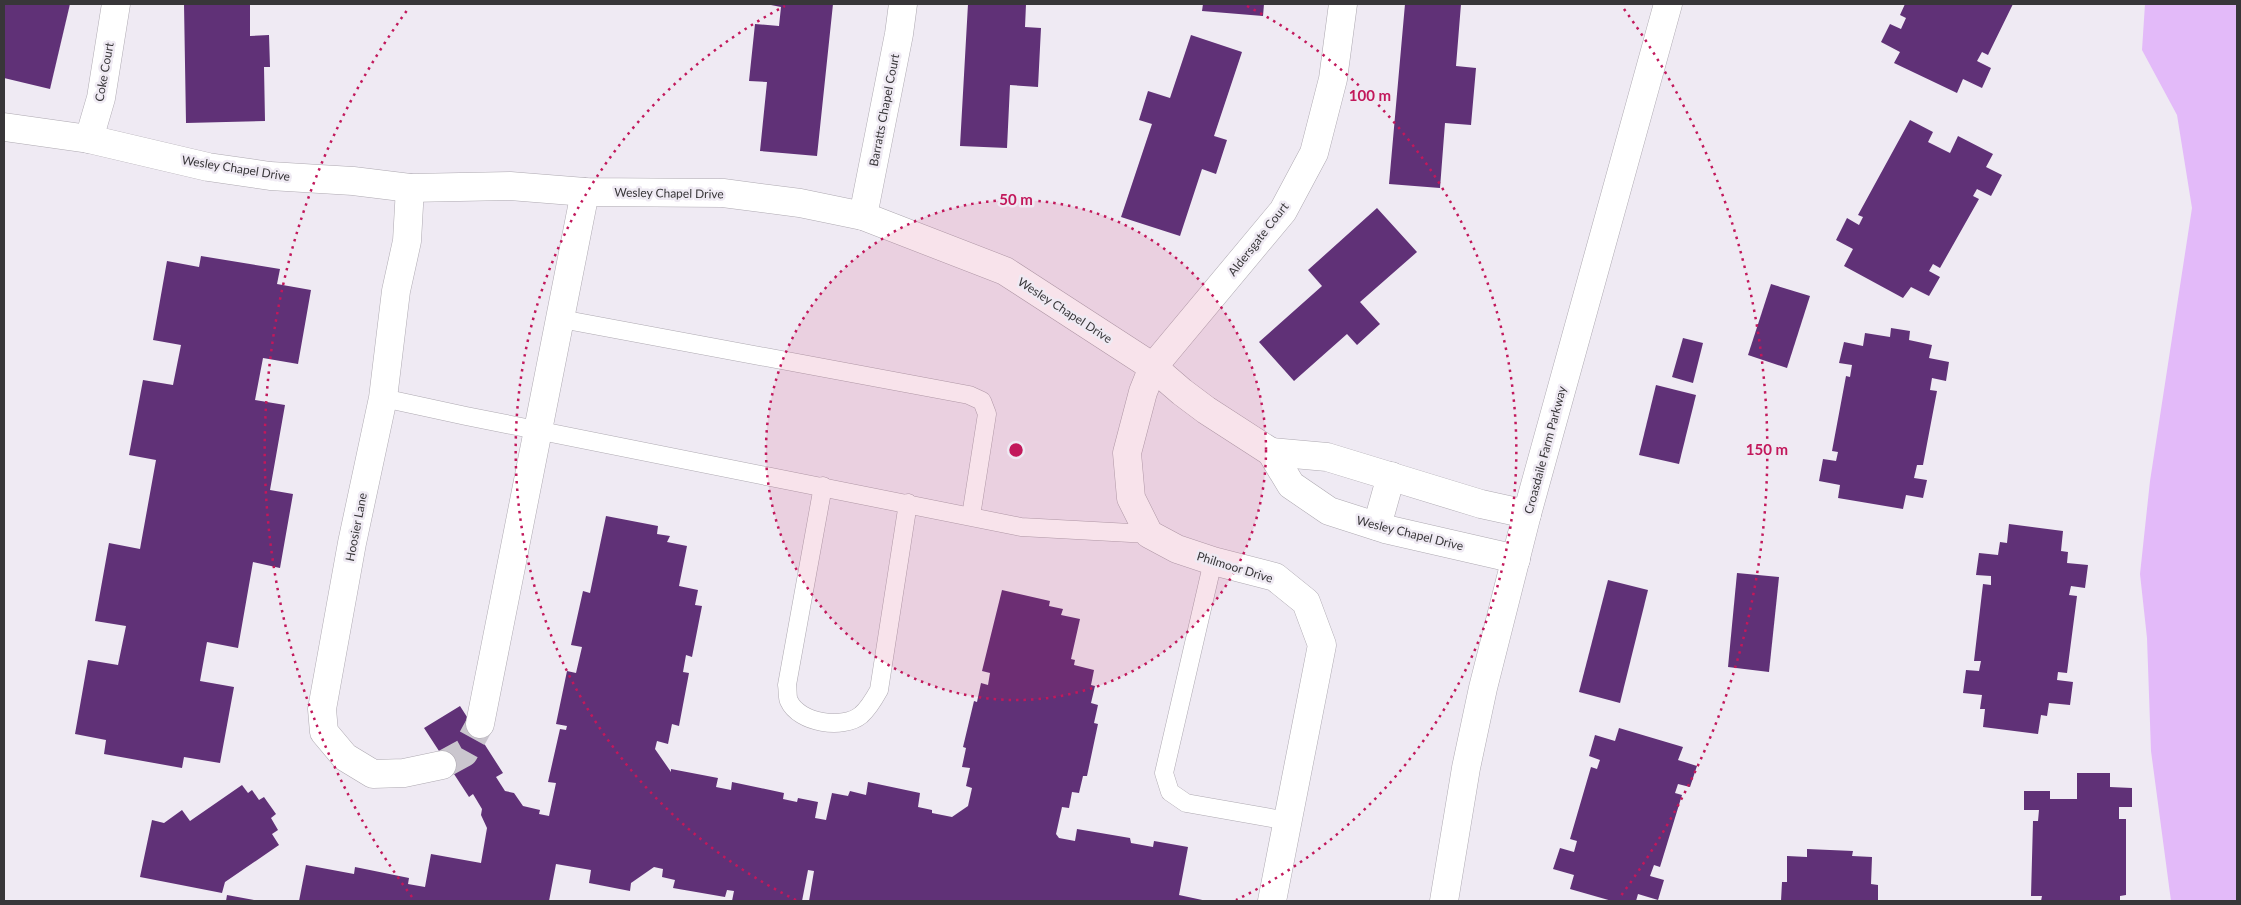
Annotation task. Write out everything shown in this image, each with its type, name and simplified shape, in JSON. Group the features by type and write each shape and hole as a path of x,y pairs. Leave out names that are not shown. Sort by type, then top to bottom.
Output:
{"street":[{"name":"Coke Court","path":"89,139 101,98 116,4"},
{"name":"Barratts Chapel Court","path":"863,216 899,34 903,4"},
{"name":"Aldersgate Court","path":"1153,367 1283,211 1314,153 1333,79 1343,4"},
{"name":"Croasdaile Farm Parkway","path":"1444,901 1466,768 1483,688 1527,514 1668,4"},
{"name":"Wesley Chapel Drive","path":"4,127 89,139 217,168 270,176 353,181 410,188 510,186 585,192 723,193 800,203 863,216 1005,271 1153,367 1198,404 1272,452 1291,485 1329,511 1377,526 1516,559"},
{"name":"Hoosier Lane","path":"410,188 407,241 396,290 383,398 352,543 322,710 324,732 345,757 373,774 404,773 442,765"},
{"path":"480,724 585,192"},
{"path":"1148,534 1131,498 1127,453 1143,392 1153,367"},
{"name":"Wesley Chapel Drive","path":"1272,452 1327,456 1481,504 1527,514"},
{"path":"1377,526 1391,476"},
{"name":"Philmoor Drive","path":"1148,534 1177,549 1213,561 1275,577 1306,602 1322,645 1272,901"}],"lane":[{"path":"561,319 969,395 982,402 987,414 971,516"},
{"path":"383,398 539,431 1021,526 1148,534"},
{"path":"823,486 787,685 789,701 801,715 816,722 837,723 859,717 871,704 879,690 908,503"},
{"path":"1213,561 1164,774 1170,792 1186,803 1288,821"}],"shaded area":[{"path":"2145,4 2237,4 2237,901 2171,901 2151,751 2147,638 2140,574 2150,481 2192,208 2177,115 2142,50"}],"building":[{"path":"4,4 70,4 50,89 4,78"},
{"path":"184,4 250,4 250,36 269,35 270,67 264,67 265,121 186,123"},
{"path":"766,4 833,4 817,156 760,151 767,82 749,81 755,24 779,26 781,7"},
{"path":"968,4 1026,4 1025,27 1041,28 1038,87 1010,85 1007,148 960,146"},
{"path":"1203,4 1264,4 1263,16 1202,11"},
{"path":"1405,4 1461,4 1456,66 1476,68 1471,125 1445,123 1440,188 1389,184"},
{"path":"1905,4 2013,4 1988,55 1982,52 1977,61 1991,68 1982,88 1963,79 1957,93 1894,63 1900,52 1881,42 1890,24 1901,29 1906,18 1900,15"},
{"path":"1191,35 1242,52 1214,136 1227,140 1216,174 1202,169 1180,236 1121,217 1152,124 1139,120 1148,91 1170,98"},
{"path":"1910,120 1933,132 1928,142 1950,153 1958,136 1993,154 1986,167 2002,175 1991,196 1977,189 1973,196 1979,199 1940,268 1933,264 1929,271 1940,277 1929,296 1911,287 1903,298 1844,266 1853,249 1836,240 1847,218 1859,225 1863,217 1858,215"},
{"path":"1377,208 1417,252 1360,302 1380,324 1357,345 1347,334 1294,381 1259,342 1322,286 1308,270"},
{"path":"201,256 280,269 277,284 311,290 298,364 263,358 255,400 285,405 270,490 293,494 280,568 253,562 238,648 207,642 200,681 234,687 220,763 184,757 182,768 104,754 106,740 75,734 88,660 118,665 126,626 95,621 109,543 140,549 156,460 129,455 143,380 173,385 181,345 153,340 167,261 199,267"},
{"path":"1771,284 1810,296 1787,368 1748,355"},
{"path":"1891,328 1910,331 1909,340 1932,345 1929,358 1949,362 1946,381 1932,378 1930,390 1937,391 1923,465 1917,465 1914,478 1927,480 1923,498 1906,495 1903,509 1838,498 1840,485 1819,481 1823,459 1836,461 1838,452 1832,451 1846,376 1850,377 1852,365 1839,363 1844,342 1863,346 1865,333 1890,337"},
{"path":"1683,338 1703,343 1693,383 1672,377"},
{"path":"1656,385 1696,395 1679,464 1639,455"},
{"path":"606,516 658,526 657,534 670,536 667,542 687,546 679,586 698,590 695,605 702,606 692,657 686,655 683,672 689,673 679,726 672,724 668,744 657,741 655,749 671,772 671,769 718,778 716,787 731,790 732,782 784,793 783,799 797,802 798,798 818,802 815,818 826,820 832,793 848,796 850,791 866,795 868,782 920,793 918,807 932,810 932,813 952,817 968,806 972,788 966,786 970,768 962,767 966,748 963,747 974,701 977,702 981,683 988,685 990,673 982,671 1002,590 1050,601 1049,606 1063,609 1061,615 1080,619 1071,659 1075,660 1074,665 1094,670 1091,685 1095,686 1091,703 1098,705 1094,723 1098,724 1087,776 1083,776 1079,793 1072,792 1069,808 1062,807 1056,834 1059,838 1075,841 1077,829 1130,838 1131,843 1153,847 1154,841 1188,847 1179,895 1207,901 809,901 814,871 808,870 802,901 732,901 734,891 727,890 725,897 673,888 675,880 662,877 663,869 654,867 631,883 630,891 589,883 591,870 556,864 549,901 299,901 306,865 354,874 355,867 409,878 408,884 425,887 431,854 481,863 487,828 481,815 482,809 473,794 469,797 424,728 460,706 503,773 496,777 505,791 514,793 523,806 540,810 539,814 549,816 556,783 548,782 560,729 566,730 567,726 556,724 567,671 576,673 582,647 571,645 583,591 590,593"},
{"path":"2009,524 2063,531 2061,551 2068,552 2067,563 2088,565 2085,588 2071,586 2069,595 2077,596 2067,673 2058,672 2057,680 2073,682 2070,705 2049,703 2047,716 2041,715 2038,734 1983,727 1985,709 1980,709 1982,695 1963,693 1966,670 1979,671 1981,661 1974,661 1983,584 1991,585 1991,576 1976,575 1979,553 1998,555 2000,542 2007,543"},
{"path":"1737,573 1779,577 1769,672 1728,667"},
{"path":"1608,580 1648,590 1620,703 1579,692"},
{"path":"1619,728 1683,747 1678,760 1697,766 1690,787 1678,784 1675,793 1682,795 1660,867 1654,865 1650,876 1664,880 1658,900 1638,894 1636,901 1612,901 1570,889 1574,875 1553,869 1560,848 1574,852 1577,841 1570,839 1591,767 1597,769 1600,760 1589,756 1595,735 1615,741"},
{"path":"2077,773 2110,773 2110,787 2132,788 2132,807 2119,807 2119,819 2126,819 2126,895 2120,896 2120,901 2041,901 2042,896 2031,896 2033,821 2038,821 2039,810 2024,810 2024,791 2050,791 2050,799 2077,799"},
{"path":"242,785 248,793 252,790 259,800 264,797 276,814 271,818 278,830 272,834 279,845 225,882 222,893 140,877 152,820 164,823 182,810 190,821"},
{"path":"1807,849 1853,851 1852,856 1872,857 1871,884 1878,885 1878,901 1781,901 1782,882 1787,882 1787,856 1807,857"},
{"path":"227,895 254,900 254,901 226,901"}],"tunnel":[{"path":"442,765 464,753 480,724"}]}
